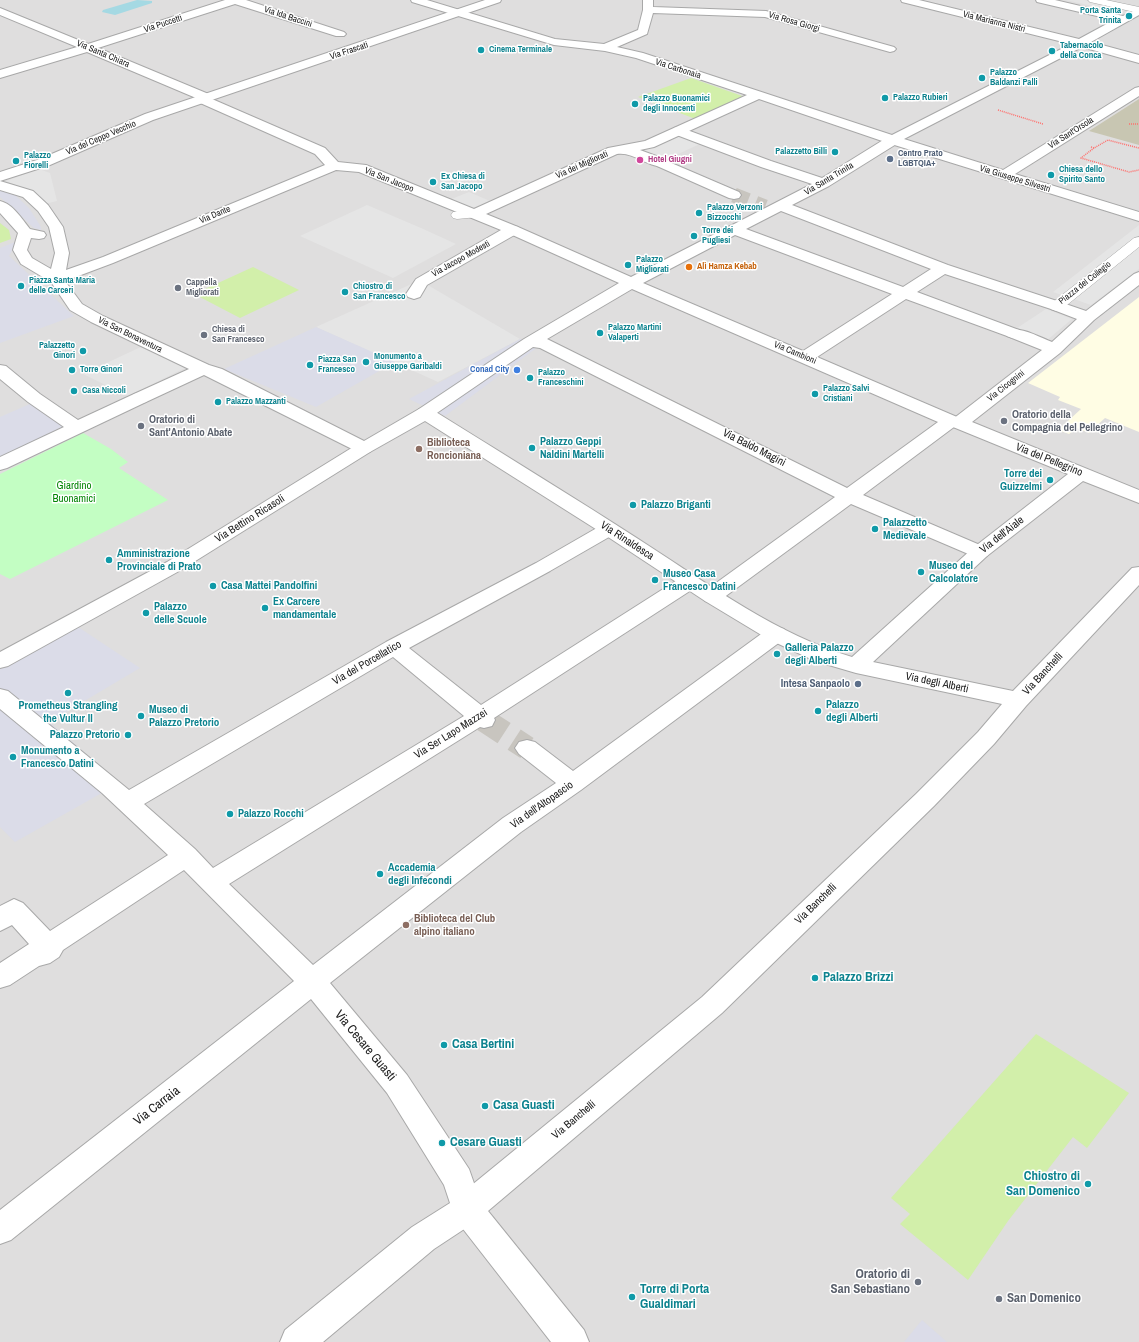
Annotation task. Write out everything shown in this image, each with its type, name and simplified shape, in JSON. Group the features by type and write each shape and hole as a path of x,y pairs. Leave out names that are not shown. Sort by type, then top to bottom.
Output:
{"street":[{"name":"Via Ida Baccini","path":"236,0 340,34"},
{"name":"Via Puccetti","path":"0,74 89,48 236,0"},
{"name":"Via Carbonaia","path":"416,0 554,42 606,48 639,55 893,140"},
{"name":"Via Frascati","path":"204,98 496,0"},
{"name":"Via Marianna Nistri","path":"906,0 1081,43"},
{"path":"1042,0 1126,18"},
{"path":"606,48 643,32 648,5"},
{"name":"Via Rosa Giorgi","path":"648,5 766,14 890,50"},
{"name":"Via Santa Chiara","path":"0,11 204,98"},
{"name":"Via Santa Trinita","path":"530,342 631,283 735,230 773,208 824,183 893,140 937,116 1081,43 1139,11"},
{"path":"1081,43 1139,59"},
{"name":"Via Sant'Orsola","path":"1004,175 1139,91"},
{"name":"Via dei Migliorati","path":"474,214 613,151 649,144 758,95"},
{"path":"204,98 223,110 320,151 334,166"},
{"name":"Via del Ceppo Vecchio","path":"0,176 45,162 150,117 204,98"},
{"path":"679,131 766,164 824,183"},
{"name":"Via Giuseppe Silvestri","path":"893,140 1138,217"},
{"path":"627,149 734,195"},
{"name":"Via San Jacopo","path":"334,166 360,168 513,230"},
{"name":"Via Dante","path":"56,279 334,166"},
{"path":"0,185 28,194 43,208 56,226 62,253 56,279 26,260 20,250 25,233"},
{"path":"0,205 11,215 25,233 58,238"},
{"path":"773,208 943,268 1057,306"},
{"name":"Via Cambioni","path":"513,230 631,283 955,422"},
{"name":"Via Jacopo Modesti","path":"414,294 421,282 513,230"},
{"path":"735,230 1054,348 1088,317 1139,278"},
{"path":"805,357 902,293 943,268"},
{"name":"Via San Bonaventura","path":"56,279 76,307 97,319 209,371"},
{"name":"Piazza del Collegio","path":"1057,306 1088,317"},
{"path":"0,464 140,398 209,371 364,448 425,413 530,342"},
{"name":"Via Baldo Magini","path":"530,342 543,343 849,496 980,552"},
{"name":"Via Cicognini","path":"712,596 849,496 955,422 1054,348"},
{"path":"0,370 38,400 80,427"},
{"name":"Via Rinaldesca","path":"425,413 609,529 689,582 776,634 823,656 856,666"},
{"name":"Via del Pellegrino","path":"955,422 1139,497"},
{"name":"Via Bettino Ricasoli","path":"4,655 72,622 174,566 364,448"},
{"name":"Via dell'Aiale","path":"856,666 980,552 1081,473"},
{"name":"Via del Porcellatico","path":"119,795 543,567 609,529"},
{"name":"Via Banchelli","path":"297,1342 423,1238 467,1209 712,1005 925,800 986,738 1018,700 1139,573"},
{"name":"Via Ser Lapo Mazzei","path":"211,882 482,718 689,582"},
{"name":"Via dell'Altopascio","path":"312,981 512,825 573,784 776,634"},
{"path":"394,647 482,718"},
{"name":"Via degli Alberti","path":"856,666 1018,700"},
{"name":"Via Cesare Guasti","path":"0,697 119,795 186,856 312,981 397,1084 458,1179 467,1209 572,1342"},
{"path":"527,748 573,784"},
{"path":"0,977 186,856"},
{"path":"0,920 14,910 50,949 0,982"},
{"name":"Via Carraia","path":"0,1229 295,997 312,981"}],"lane":[{"path":"1093,0 1139,11"},
{"path":"457,214 474,214"},
{"name":"Piazza del Collegio","path":"1057,306 1139,241"}],"path":[{"path":"969,101 1067,136 1094,148"},
{"path":"1139,148 1108,140 1081,158 1129,172 1139,170"}],"shaded area":[{"path":"0,0 1139,0 1139,1342 0,1342"},
{"path":"1065,0 1084,0 1126,10 1120,12"},
{"path":"1139,99 1139,145 1089,131"},
{"path":"682,134 704,142 663,161 641,152"},
{"path":"39,169 50,173 57,201 44,204 32,192 6,181"},
{"path":"0,190 14,194 29,208 41,227 41,230 34,228 0,197"},
{"path":"469,192 490,201 471,209 449,200"},
{"path":"367,205 456,244 393,278 300,236"},
{"path":"1139,225 1139,269 1091,305 1053,292"},
{"name":"Piazza Santa Maria delle Carceri","path":"15,242 9,256 74,316 0,343 0,248"},
{"name":"Piazza San Francesco","path":"416,282 426,284 520,339 438,382 316,327"},
{"path":"1139,297 1139,432 1105,418 1089,433 1077,428 1069,434 1058,430 1081,409 1058,400 1060,397 1028,383"},
{"path":"1046,309 1072,319 1045,342 1014,330"},
{"name":"Piazza San Francesco","path":"316,327 395,362 316,407 224,369"},
{"path":"520,339 543,343 445,416 409,399"},
{"path":"143,346 185,368 128,396 83,374"},
{"path":"39,400 83,431 0,470 0,417"},
{"path":"72,623 140,668 49,722 119,782 15,842 0,827 0,655"},
{"path":"922,1320 947,1342 904,1342"}],"green space":[{"path":"691,78 748,98 698,120 638,97"},
{"path":"0,223 9,230 11,239 0,243"},
{"path":"253,267 299,290 240,318 194,294"},
{"name":"Giardino Buonamici","path":"83,433 111,449 128,462 119,468 168,500 10,579 0,574 0,474"},
{"path":"1036,1034 1129,1093 1087,1148 1073,1137 1008,1221 968,1280 900,1224 910,1214 891,1198"}],"water":[{"path":"137,0 152,1 152,3 115,15 102,12 103,10"}],"tunnel":[{"path":"734,195 765,207"},
{"path":"484,720 527,748"}],"place":[{"name":"Porta Santa Trinita","path":"1129,16"},
{"name":"Cinema Terminale","path":"481,50"},
{"name":"Tabernacolo della Conca","path":"1052,51"},
{"name":"Palazzo Baldanzi Palli","path":"982,78"},
{"name":"Palazzo Rubieri","path":"885,98"},
{"name":"Palazzo Buonamici degli Innocenti","path":"635,104"},
{"name":"Palazzetto Billi","path":"835,152"},
{"name":"Centro Prato LGBTQIA+","path":"890,159"},
{"name":"Hotel Giugni","path":"640,160"},
{"name":"Palazzo Fiorelli","path":"16,161"},
{"name":"Chiesa dello Spirito Santo","path":"1051,175"},
{"name":"Ex Chiesa di San Jacopo","path":"433,182"},
{"name":"Palazzo Verzoni Bizzocchi","path":"699,213"},
{"name":"Torre dei Pugliesi","path":"694,236"},
{"name":"Palazzo Migliorati","path":"628,265"},
{"name":"Alì Hamza Kebab","path":"689,267"},
{"name":"Piazza Santa Maria delle Carceri","path":"21,286"},
{"name":"Cappella Migliorati","path":"178,288"},
{"name":"Chiostro di San Francesco","path":"345,292"},
{"name":"Palazzo Martini Valaperti","path":"600,333"},
{"name":"Chiesa di San Francesco","path":"204,335"},
{"name":"Palazzetto Ginori","path":"83,351"},
{"name":"Monumento a Giuseppe Garibaldi","path":"366,362"},
{"name":"Piazza San Francesco","path":"310,365"},
{"name":"Torre Ginori","path":"72,370"},
{"name":"Conad City","path":"517,370"},
{"name":"Palazzo Franceschini","path":"530,378"},
{"name":"Casa Niccoli","path":"74,391"},
{"name":"Palazzo Salvi Cristiani","path":"815,394"},
{"name":"Palazzo Mazzanti","path":"218,402"},
{"name":"Oratorio della Compagnia del Pellegrino","path":"1004,421"},
{"name":"Oratorio di Sant'Antonio Abate","path":"141,426"},
{"name":"Palazzo Geppi Naldini Martelli","path":"532,448"},
{"name":"Biblioteca Roncioniana","path":"419,449"},
{"name":"Torre dei Guizzelmi","path":"1050,480"},
{"name":"Palazzo Briganti","path":"633,505"},
{"name":"Palazzetto Medievale","path":"875,529"},
{"name":"Amministrazione Provinciale di Prato","path":"109,560"},
{"name":"Museo del Calcolatore","path":"921,572"},
{"name":"Museo Casa Francesco Datini","path":"655,580"},
{"name":"Casa Mattei Pandolfini","path":"213,586"},
{"name":"Ex Carcere mandamentale","path":"265,608"},
{"name":"Palazzo delle Scuole","path":"146,613"},
{"name":"Galleria Palazzo degli Alberti","path":"777,654"},
{"name":"Intesa Sanpaolo","path":"858,684"},
{"name":"Prometheus Strangling the Vultur II","path":"68,693"},
{"name":"Palazzo degli Alberti","path":"818,711"},
{"name":"Museo di Palazzo Pretorio","path":"141,716"},
{"name":"Palazzo Pretorio","path":"128,735"},
{"name":"Monumento a Francesco Datini","path":"13,757"},
{"name":"Palazzo Rocchi","path":"230,814"},
{"name":"Accademia degli Infecondi","path":"380,874"},
{"name":"Biblioteca del Club alpino italiano","path":"406,925"},
{"name":"Palazzo Brizzi","path":"815,978"},
{"name":"Casa Bertini","path":"444,1045"},
{"name":"Casa Guasti","path":"485,1106"},
{"name":"Cesare Guasti","path":"442,1143"},
{"name":"Chiostro di San Domenico","path":"1088,1184"},
{"name":"Oratorio di San Sebastiano","path":"918,1282"},
{"name":"Torre di Porta Gualdimari","path":"632,1297"},
{"name":"San Domenico","path":"999,1299"}]}
